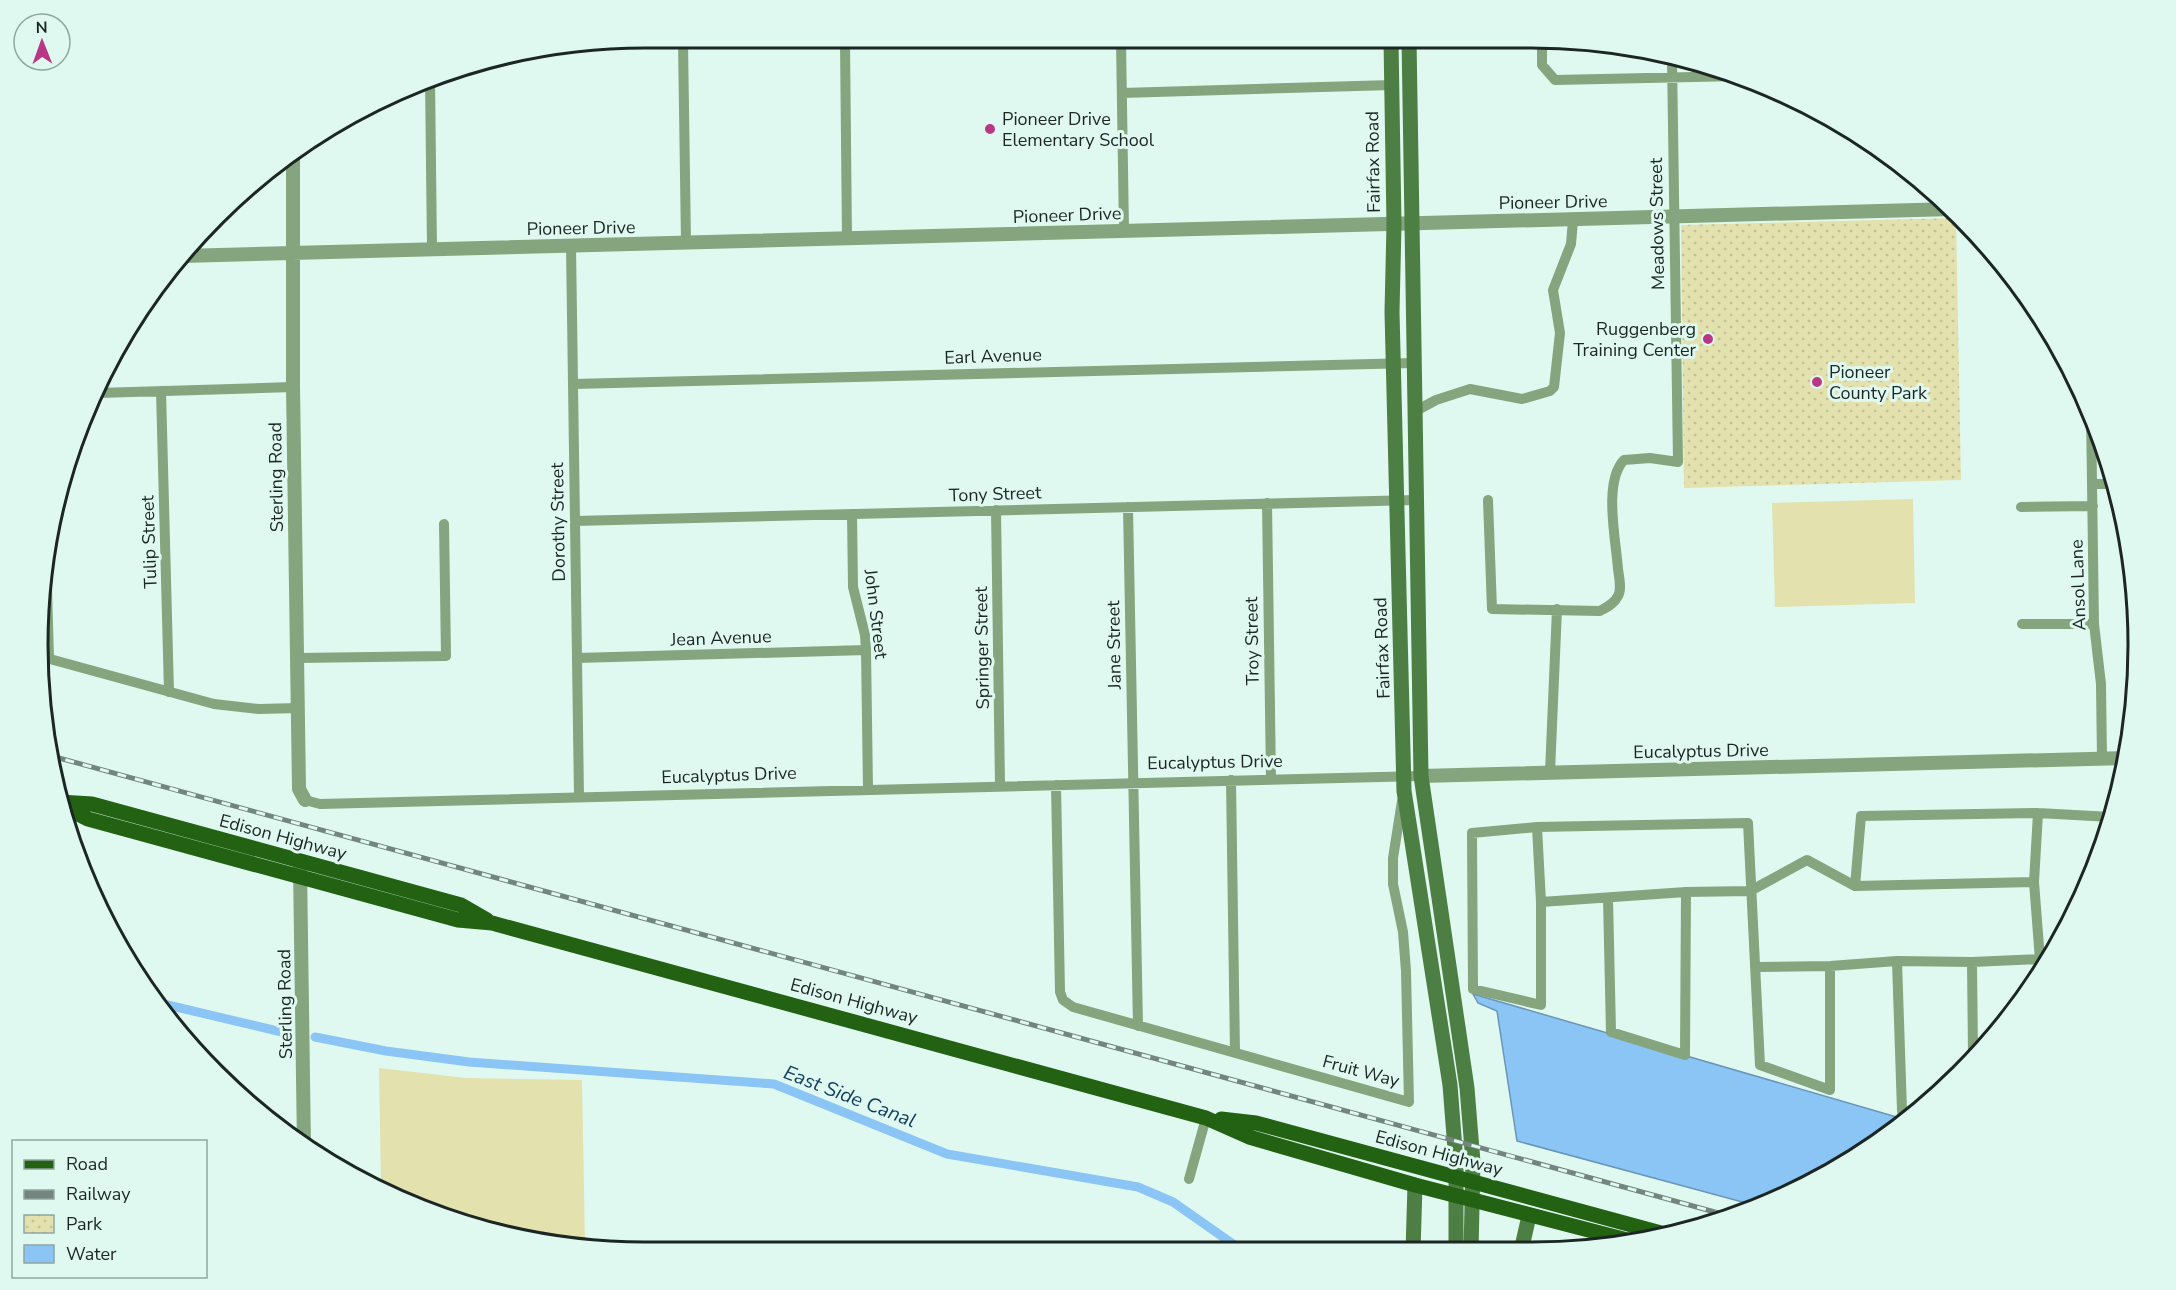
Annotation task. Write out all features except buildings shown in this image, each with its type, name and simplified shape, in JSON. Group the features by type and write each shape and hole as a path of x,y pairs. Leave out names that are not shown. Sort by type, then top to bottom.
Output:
{"main road":[{"name":"Fairfax Road","path":"1391,48 1393,362 1404,784 1450,1085 1456,1162 1456,1242"},
{"name":"Fairfax Road","path":"1409,48 1421,776 1467,1088 1473,1162 1472,1242"},
{"name":"Edison Highway","path":"71,809 88,819 300,869 458,920 492,922 1206,1118 1249,1137 1415,1185 1612,1236"},
{"name":"Edison Highway","path":"1206,1118 1256,1123 1651,1230"},
{"path":"1413,1242 1415,1185"},
{"path":"1523,1242 1529,1216"}],"street":[{"path":"683,48 686,243"},
{"path":"844,48 847,239"},
{"path":"1121,48 1124,231"},
{"path":"1542,48 1542,65 1555,80 1713,77"},
{"name":"Meadows Street","path":"1557,609 1600,610 1612,604 1620,590 1612,489 1615,473 1624,460 1650,458 1678,462 1672,65"},
{"path":"1122,93 1392,85"},
{"path":"430,88 432,250"},
{"name":"Sterling Road","path":"293,163 293,387 299,789 304,800"},
{"name":"Pioneer Drive","path":"192,256 1939,209"},
{"path":"1414,412 1436,400 1470,389 1522,399 1550,391 1554,387 1560,333 1553,290 1571,244 1573,220"},
{"name":"Dorothy Street","path":"571,246 579,797"},
{"name":"Earl Avenue","path":"573,384 1413,363"},
{"path":"104,393 293,387"},
{"name":"Tulip Street","path":"161,391 170,692"},
{"name":"Ansol Lane","path":"2092,441 2094,624 2101,684 2102,759"},
{"path":"2093,484 2106,484"},
{"name":"Tony Street","path":"575,521 1416,500"},
{"path":"1488,500 1492,609 1557,609 1550,772"},
{"name":"Troy Street","path":"1267,503 1271,779"},
{"path":"2021,507 2093,506"},
{"name":"Jane Street","path":"1128,507 1138,1026"},
{"name":"Springer Street","path":"996,510 1000,786"},
{"name":"John Street","path":"852,514 853,587 865,635 866,650 868,789"},
{"path":"297,658 446,656 444,525"},
{"path":"2022,624 2094,624"},
{"name":"Jean Avenue","path":"577,658 866,650"},
{"path":"48,658 236,708 259,710 298,708"},
{"name":"Eucalyptus Drive","path":"304,800 320,804 1271,779 1404,784 1421,776 2117,758"},
{"path":"1231,780 1235,1053"},
{"name":"Fruit Way","path":"1056,785 1060,992 1063,1000 1073,1007 1409,1102 1406,971 1402,932 1393,884 1393,858 1404,784"},
{"path":"1855,886 1861,816 2038,813 2103,817"},
{"path":"2038,813 2034,882 2041,956"},
{"path":"1537,827 1541,902 1541,1005 1473,989 1472,833 1537,827 1748,823 1760,1065 1830,1089 1830,966"},
{"path":"1541,902 1686,892 1750,891 1807,860 1855,886 2034,882"},
{"name":"Sterling Road","path":"300,869 304,1134"},
{"path":"1608,898 1611,1032 1685,1055 1686,892"},
{"path":"1756,967 1830,966 1897,961 1972,962 2038,959"},
{"path":"1897,961 1903,1111"},
{"path":"1972,962 1973,1046"},
{"path":"1189,1179 1206,1118"}],"green space":[{"path":"1948,218 1956,226 1961,480 1684,488 1681,225"},
{"path":"1913,499 1915,603 1775,607 1772,503"},
{"path":"379,1068 466,1078 582,1080 585,1239 529,1231 490,1222 417,1197 381,1180"}],"water":[{"path":"1473,994 1897,1117 1830,1162 1744,1202 1517,1141 1497,1011 1478,1003"}],"waterway":[{"name":"East Side Canal","path":"169,1005 290,1034"},
{"name":"East Side Canal","path":"315,1037 386,1051 469,1062 774,1084 947,1154 1138,1187 1173,1202 1230,1242"}],"railway":[{"path":"59,758 1716,1212"}],"place":[{"name":"Pioneer Drive Elementary School","path":"990,129"},
{"name":"Ruggenberg Training Center","path":"1708,339"},
{"name":"Pioneer County Park","path":"1817,382"}]}
